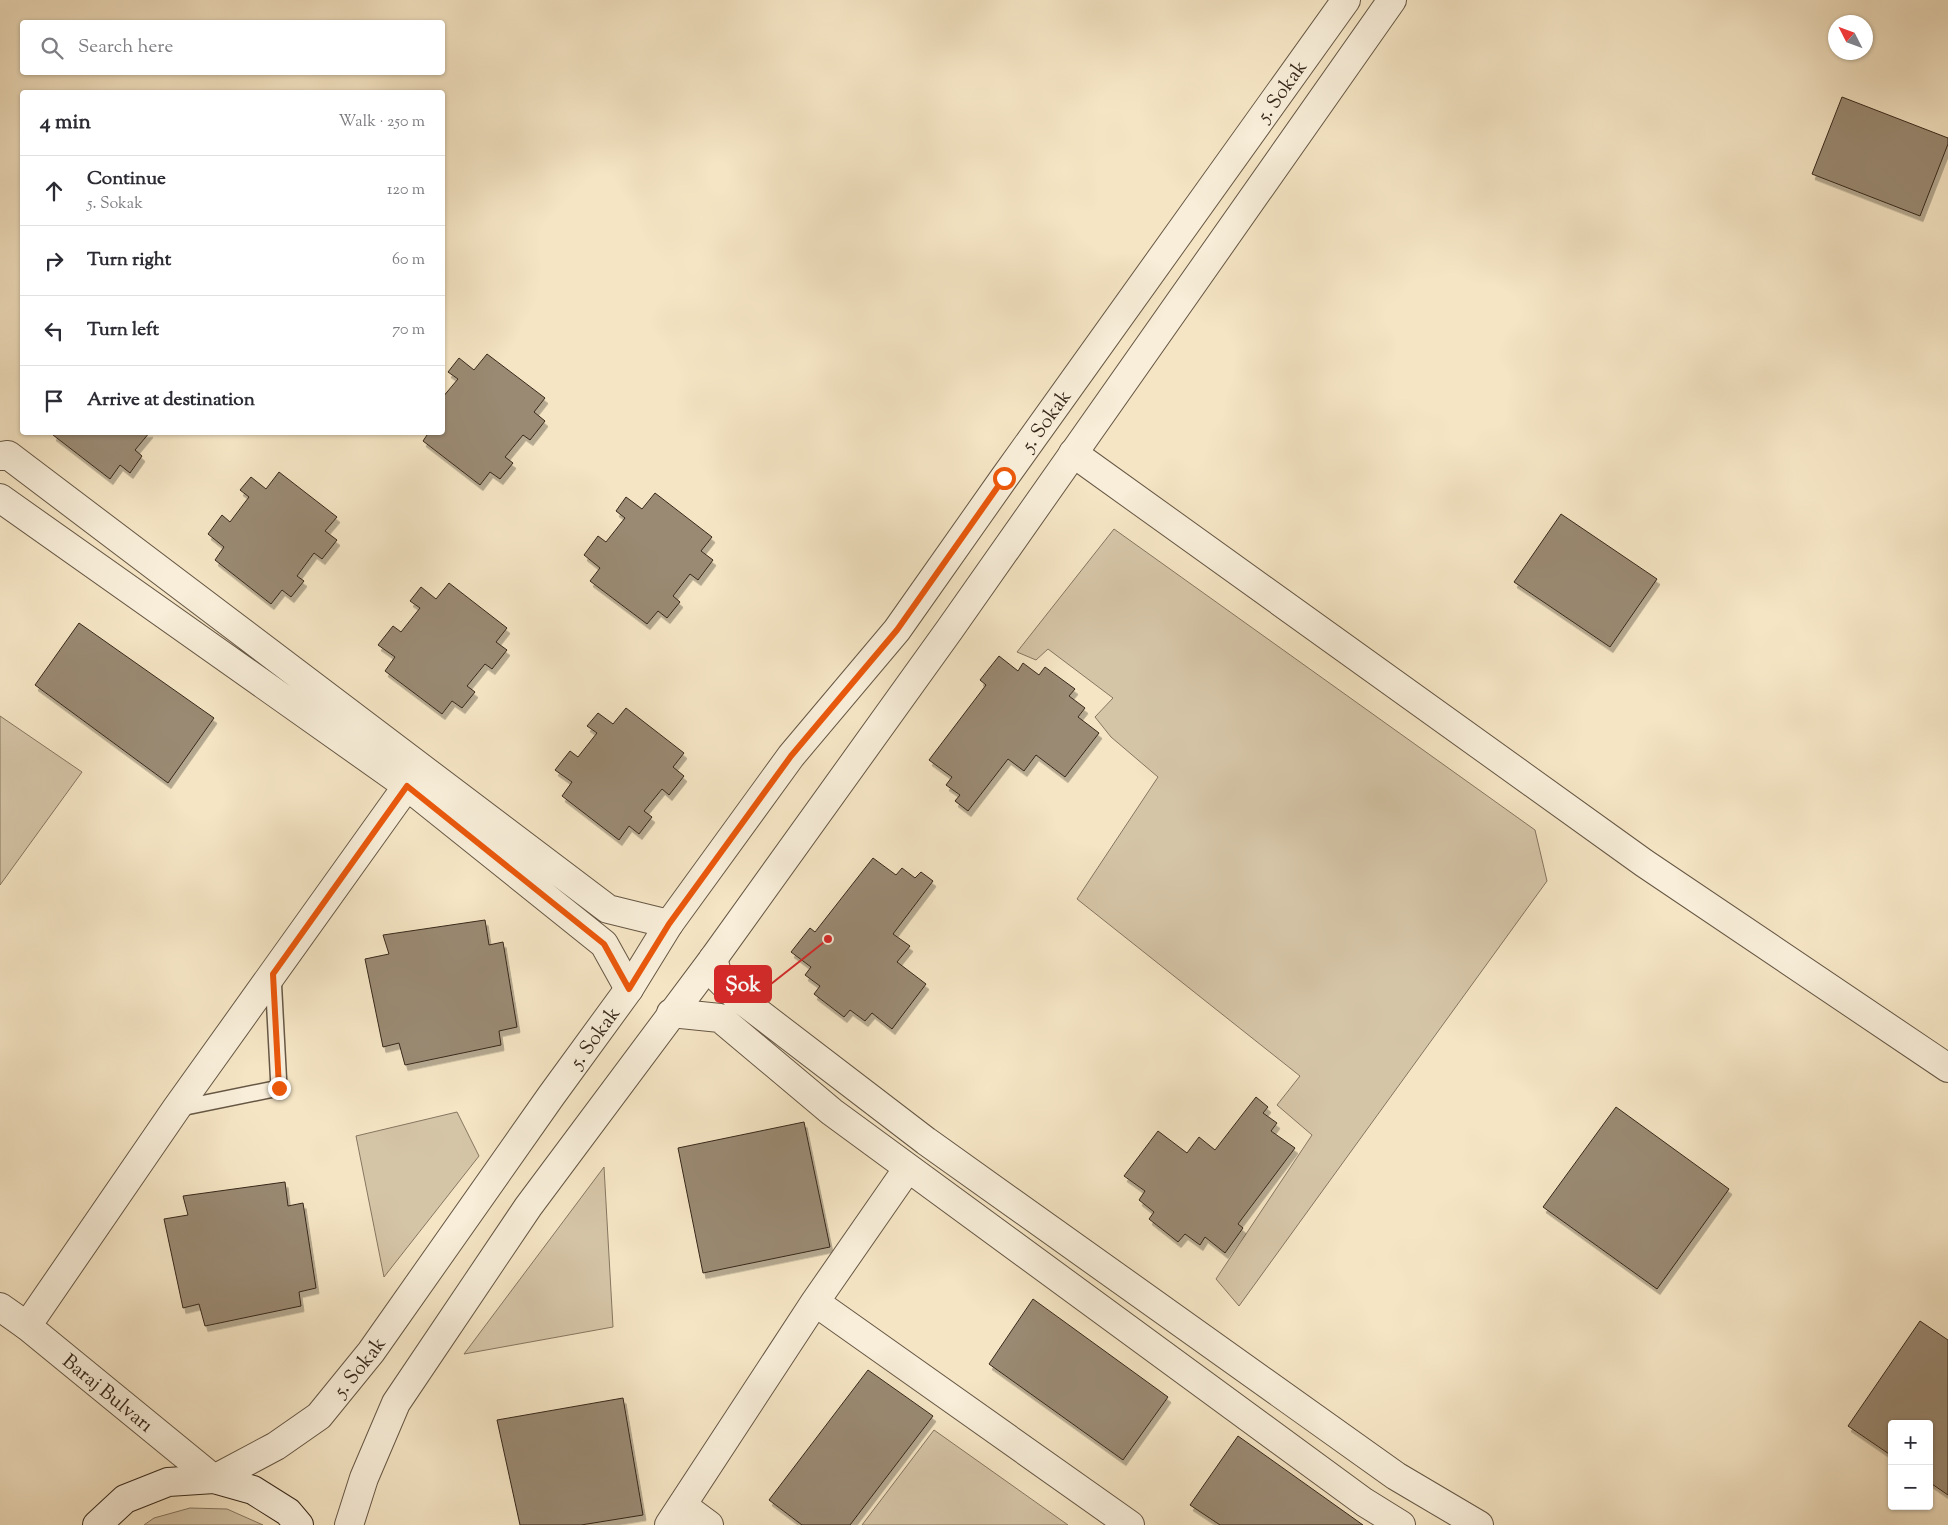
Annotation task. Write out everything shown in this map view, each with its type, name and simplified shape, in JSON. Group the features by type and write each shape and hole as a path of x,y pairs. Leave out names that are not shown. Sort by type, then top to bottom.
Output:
{"street":[{"name":"5. Sokak","path":"214,1479 276,1446 319,1416 371,1352 545,1104 629,989 669,924 791,756 897,630 1346,0"},
{"name":"5. Sokak","path":"349,1525 364,1478 396,1403 528,1207 713,959 950,629 1392,0"},
{"path":"0,456 8,454 608,909 669,924"},
{"path":"1073,454 1644,862 1948,1068"},
{"path":"0,498 407,786 604,944 629,989"},
{"path":"27,1326 176,1109 407,786"},
{"path":"713,959 719,979 734,994 926,1141 1396,1476 1478,1525"},
{"path":"671,1013 720,1018 832,1112 1356,1496 1401,1525"},
{"path":"709,1525 675,1515 815,1302 908,1168"},
{"path":"815,1302 1130,1525"},
{"name":"Baraj Bulvarı","path":"0,1306 214,1479"},
{"path":"97,1525 126,1500 168,1482 214,1479 253,1490 288,1512 299,1525"}],"lane":[{"path":"176,1109 279,1088 273,974"}],"shaded area":[{"path":"1114,529 1535,830 1547,881 1239,1306 1216,1279 1312,1135 1277,1105 1300,1076 1077,899 1158,777 1111,737 1095,717 1113,698 1048,649 1036,660 1017,652"},
{"path":"0,716 82,772 0,885"},
{"path":"457,1112 479,1156 384,1277 356,1136"},
{"path":"604,1167 613,1327 464,1354"},
{"path":"934,1430 1068,1525 862,1525"},
{"path":"190,1508 227,1509 263,1525 144,1525 154,1518"}],"building":[{"path":"1842,97 1948,138 1948,144 1920,216 1812,174"},
{"path":"487,354 545,398 534,412 545,421 530,440 523,435 505,457 513,463 500,479 490,472 480,485 423,441 427,435 445,435 445,394 458,379 448,372 459,358 474,370"},
{"path":"53,435 148,435 135,450 142,456 130,473 120,465 110,479"},
{"path":"279,472 337,517 325,531 337,540 322,559 314,553 297,576 304,581 291,597 282,590 271,604 215,560 224,547 208,534 222,515 230,522 249,497 240,490 251,477 266,489"},
{"path":"655,493 712,537 701,551 713,560 698,580 690,574 673,596 680,602 667,618 658,611 647,624 590,581 600,568 584,555 598,536 606,542 625,518 616,511 626,497 642,509"},
{"path":"1561,514 1657,579 1610,647 1514,582"},
{"path":"449,583 507,628 496,642 507,650 492,669 485,664 467,686 475,692 462,708 452,701 442,714 385,671 395,657 378,645 393,626 401,632 420,608 410,601 421,587 436,599"},
{"path":"79,623 214,718 168,783 35,685"},
{"path":"999,656 1018,671 1023,663 1039,675 1045,667 1075,689 1069,696 1085,708 1078,717 1099,733 1065,777 1036,755 1024,771 1008,759 968,811 955,801 960,795 946,785 952,777 929,760 986,685 980,680"},
{"path":"626,708 684,753 673,767 684,776 669,795 662,789 644,811 652,817 639,834 629,826 619,840 562,796 572,782 555,770 570,751 578,757 597,733 587,726 598,713 613,724"},
{"path":"873,858 896,875 902,868 915,878 921,872 933,881 893,934 910,946 897,962 926,984 892,1029 872,1013 865,1021 850,1010 844,1017 814,994 820,986 805,975 811,967 791,952 810,928 815,932"},
{"path":"485,920 489,945 503,942 517,1027 499,1031 501,1045 405,1065 399,1043 383,1047 365,959 389,954 383,935"},
{"path":"1256,1097 1268,1107 1263,1113 1277,1123 1271,1131 1295,1148 1238,1224 1243,1228 1225,1253 1205,1237 1200,1245 1185,1234 1178,1242 1149,1219 1154,1212 1139,1200 1145,1191 1124,1176 1158,1131 1187,1153 1199,1137 1215,1150"},
{"path":"1616,1107 1729,1189 1657,1289 1543,1207"},
{"path":"804,1122 830,1247 703,1273 678,1148"},
{"path":"285,1182 288,1206 303,1203 316,1288 299,1292 301,1306 205,1326 199,1304 183,1308 164,1219 188,1215 183,1196"},
{"path":"1033,1299 1168,1397 1123,1460 989,1364"},
{"path":"1920,1321 1948,1340 1948,1495 1933,1485 1933,1420 1888,1420 1888,1453 1848,1426"},
{"path":"868,1370 933,1416 850,1525 802,1525 769,1500"},
{"path":"623,1398 643,1515 581,1525 520,1525 497,1420"},
{"path":"1238,1436 1363,1525 1220,1525 1190,1505"}],"place":[{"name":"Şok","path":"828,939"}],"route":[{"path":"279,1088 273,974 407,786 604,944 629,989 669,924 791,756 897,630 1004,478"}]}
